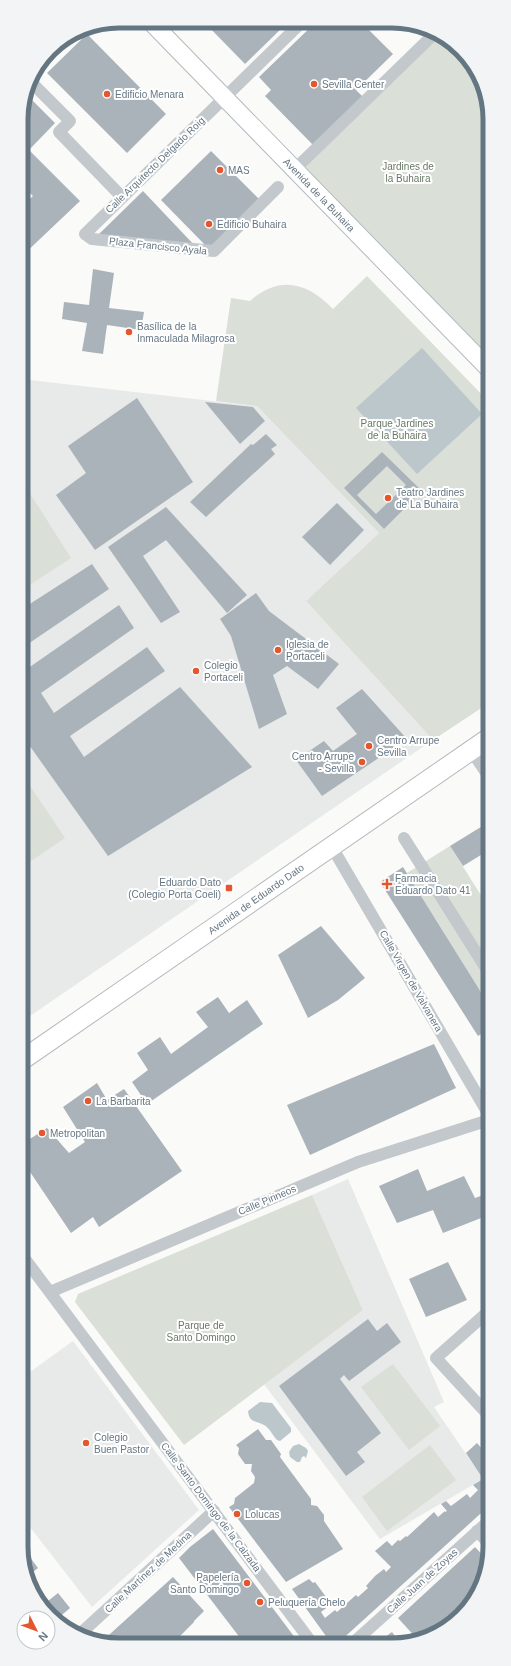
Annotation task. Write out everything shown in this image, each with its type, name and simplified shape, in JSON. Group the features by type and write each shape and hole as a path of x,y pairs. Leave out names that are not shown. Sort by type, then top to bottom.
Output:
{"main road":[{"name":"Avenida de la Buhaira","path":"157,28 483,363"},
{"name":"Avenida de Eduardo Dato","path":"28,1056 483,742"}],"street":[{"name":"Calle Arquitecto Delgado Roig","path":"85,234 296,28"},
{"path":"294,170 431,37"},
{"path":"35,85 70,121 59,132 122,197"},
{"name":"Plaza Francisco Ayala","path":"85,234 92,239 214,251 278,187"},
{"path":"471,750 483,768"},
{"path":"404,838 483,963"},
{"name":"Calle Virgen de Valvanera","path":"332,847 483,1105"},
{"name":"Calle Pirineos","path":"50,1292 358,1162 483,1122"},
{"name":"Calle Santo Domingo de la Calzada","path":"28,1263 308,1638"},
{"path":"483,1316 436,1358 483,1409"},
{"name":"Calle Martínez de Medina","path":"84,1631 214,1511"},
{"name":"Calle Juan de Zoyas","path":"359,1638 483,1526"},
{"path":"477,1531 483,1537"}],"shaded area":[{"path":"422,348 482,414 417,474 356,408"},
{"name":"Colegio Portaceli","path":"28,380 257,406 379,533 306,601 433,740 30,1016 28,1013"},
{"path":"348,1179 444,1402 434,1407 483,1479 380,1539 264,1384 363,1310 312,1195"},
{"name":"Colegio Buen Pastor","path":"73,1341 199,1510 92,1607 28,1524 28,1373"},
{"path":"260,1402 272,1403 291,1428 291,1432 280,1441 277,1440 266,1426 250,1418 248,1411"},
{"path":"299,1444 308,1451 306,1458 304,1456 300,1462 297,1462 290,1457 289,1452 293,1446"}],"green space":[{"name":"Jardines de la Buhaira","path":"431,37 438,40 456,55 474,79 482,107 483,363 294,170"},
{"name":"Parque Jardines de la Buhaira","path":"367,276 483,396 483,707 433,740 306,601 379,533 257,406 216,401 231,298 250,301 272,287 293,285 313,293 333,309"},
{"path":"28,490 71,558 28,586"},
{"path":"28,783 65,838 28,863"},
{"path":"450,846 483,898 483,995 407,873"},
{"name":"Parque de Santo Domingo","path":"312,1195 363,1310 184,1445 75,1302 78,1294"},
{"path":"393,1364 440,1426 409,1450 361,1387"},
{"path":"430,1445 456,1480 387,1531 362,1497"}],"building":[{"path":"210,28 282,28 245,64"},
{"name":"Sevilla Center","path":"310,28 367,28 393,54 356,90 364,98 314,146 265,96 271,90 259,77"},
{"name":"Edificio Menara","path":"87,34 166,114 127,153 47,73"},
{"path":"30,98 55,123 29,150 80,201 28,250 28,201 33,196 28,191 28,113"},
{"name":"Edificio Buhaira","path":"211,151 259,199 209,249 161,200"},
{"path":"143,191 197,248 97,236"},
{"path":"93,269 114,273 109,308 144,312 141,330 107,325 103,354 82,351 87,323 62,319 64,302 89,305"},
{"path":"137,398 193,482 95,550 56,495 86,473 68,446"},
{"path":"205,402 253,407 265,421 240,444"},
{"path":"266,434 277,445 271,449 275,454 206,517 190,502 251,444 253,445"},
{"path":"382,452 422,491 384,529 344,488","holes":["387,466 406,485 376,514 357,495"]},
{"path":"337,503 364,530 330,565 302,537"},
{"path":"166,507 247,595 227,613 166,540 143,556 180,612 161,623 108,547"},
{"path":"92,564 109,589 28,644 28,605"},
{"name":"Iglesia de Portaceli","path":"256,593 269,611 339,664 318,689 287,666 273,675 287,714 259,729 231,636 220,619"},
{"path":"119,605 134,628 41,693 54,713 147,647 165,671 70,736 84,757 180,687 252,767 108,856 28,743 28,668"},
{"name":"Centro Arrupe Sevilla","path":"362,689 407,739 322,796 296,760 324,741 333,751 357,734 336,708"},
{"path":"483,826 483,854 463,866 450,846"},
{"path":"403,867 483,995 483,1033 478,1036 380,882"},
{"path":"321,926 365,978 338,1000 308,1018 278,955"},
{"path":"218,997 229,1013 247,1000 263,1024 147,1104 132,1082 148,1070 137,1053 160,1037 171,1054 208,1027 196,1012"},
{"path":"434,1044 456,1088 310,1155 287,1105"},
{"path":"97,1083 107,1100 124,1089 182,1171 99,1227 93,1217 71,1233 28,1169 28,1140 47,1128 69,1153 85,1142 63,1107"},
{"path":"418,1169 427,1191 464,1176 475,1198 483,1195 483,1222 481,1218 443,1233 433,1210 397,1223 379,1186"},
{"path":"448,1262 467,1300 426,1317 409,1279"},
{"path":"368,1319 377,1331 387,1323 401,1342 349,1381 344,1375 340,1379 381,1433 357,1452 365,1462 346,1476 279,1386"},
{"path":"258,1429 266,1440 271,1440 281,1454 280,1457 311,1499 311,1505 317,1506 324,1515 324,1521 343,1549 286,1582 229,1507 234,1504 235,1498 254,1483 255,1477 251,1471 252,1464 245,1464 238,1454 239,1448 236,1445"},
{"path":"477,1443 483,1450 483,1479 466,1453"},
{"path":"483,1479 483,1511 344,1638 327,1638 292,1589 309,1579 313,1583 315,1582 329,1601 326,1604 329,1606 321,1612 325,1618 335,1610 337,1612 356,1595 358,1597 368,1588 366,1586 375,1576 384,1569 386,1572 391,1567 375,1551 387,1541 392,1546 398,1540 400,1541 406,1536 407,1537 434,1512 438,1517 447,1511 441,1504 446,1501 451,1506 467,1494 470,1498 478,1490 473,1485"},
{"path":"213,1529 295,1638 240,1638 179,1558 190,1547"},
{"path":"475,1547 483,1555 478,1576 471,1592 460,1607 443,1623 432,1629 413,1635 398,1618"},
{"path":"29,1556 38,1568 32,1573"},
{"path":"173,1577 204,1611 179,1637 181,1638 107,1637"},
{"path":"58,1593 70,1608 60,1616 47,1602"},
{"path":"392,1632 396,1638 392,1638 384,1638"}],"place":[{"name":"Sevilla Center","path":"314,84"},
{"name":"Edificio Menara","path":"107,94"},
{"name":"MAS","path":"220,170"},
{"name":"Edificio Buhaira","path":"209,224"},
{"name":"Basílica de la Inmaculada Milagrosa","path":"129,332"},
{"name":"Teatro Jardines de La Buhaira","path":"388,498"},
{"name":"Iglesia de Portaceli","path":"278,650"},
{"name":"Colegio Portaceli","path":"196,671"},
{"name":"Centro Arrupe Sevilla","path":"369,746"},
{"name":"Centro Arrupe - Sevilla","path":"362,762"},
{"name":"Farmacia Eduardo Dato 41","path":"387,884"},
{"name":"Eduardo Dato (Colegio Porta Coeli)","path":"229,888"},
{"name":"La Barbarita","path":"88,1101"},
{"name":"Metropolitan","path":"42,1133"},
{"name":"Colegio Buen Pastor","path":"86,1443"},
{"name":"Lolucas","path":"237,1514"},
{"name":"Papelería Santo Domingo","path":"247,1583"},
{"name":"Peluquería Chelo","path":"260,1602"}]}
